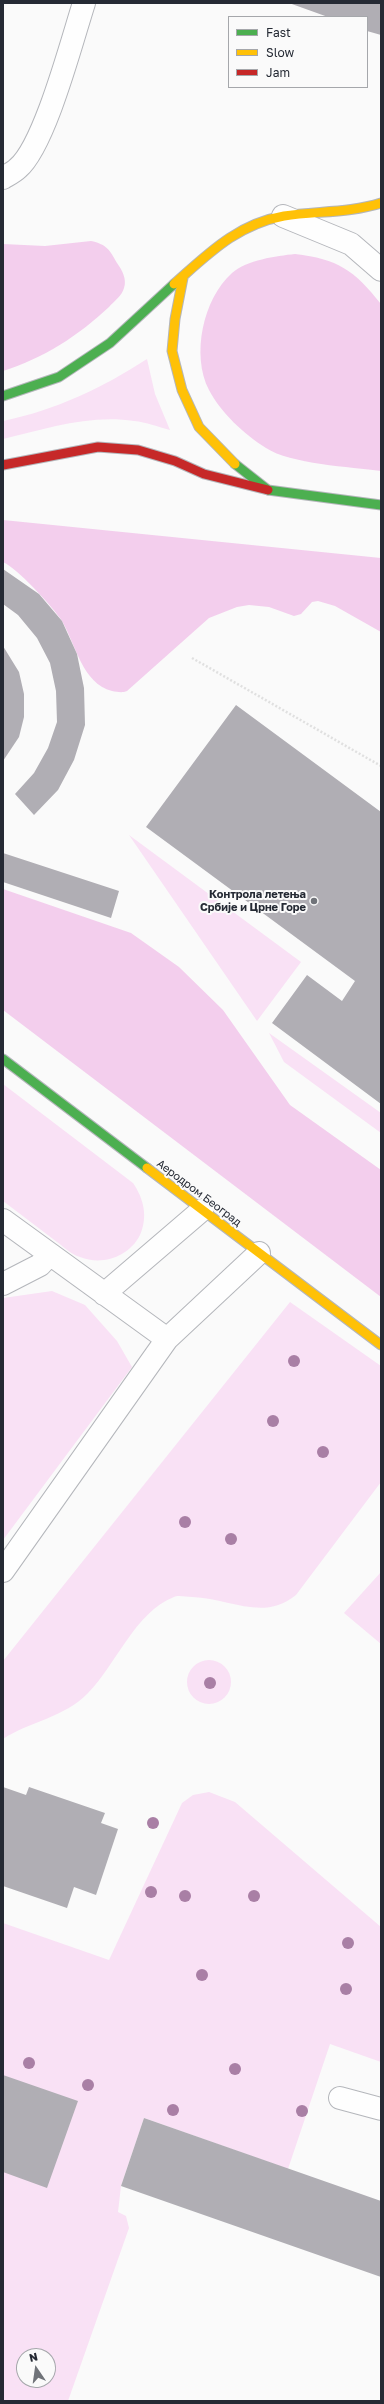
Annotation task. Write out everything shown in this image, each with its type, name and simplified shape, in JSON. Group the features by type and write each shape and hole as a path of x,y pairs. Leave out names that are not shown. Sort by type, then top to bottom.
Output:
{"street":[{"path":"3,178 19,168 32,150 46,119 84,3"},
{"path":"3,396 59,377 110,343 159,297 183,278 226,238 253,225 283,216 366,208 381,203"},
{"path":"283,216 351,244 381,270"},
{"path":"183,278 175,319 172,350 182,390 199,427 233,462 268,490"},
{"path":"3,465 98,447 138,450 175,461 204,474 268,490 381,505"},
{"name":"Аеродром Београд","path":"3,1059 381,1345"},
{"path":"104,1294 202,1210"},
{"path":"3,1220 167,1339"},
{"path":"3,1571 167,1339 259,1253"},
{"path":"3,1284 40,1265 50,1254"},
{"path":"340,2098 381,2109"}],"path":[{"path":"192,658 381,766"}],"shaded area":[{"path":"91,241 107,248 121,269 125,281 122,294 97,318 73,337 32,360 3,371 3,244 45,246"},
{"path":"295,254 323,259 344,268 362,283 381,304 381,471 321,464 290,458 266,448 241,430 220,407 209,390 201,361 201,344 207,312 222,284 232,273 246,265 271,257"},
{"path":"147,359 155,394 170,430 148,423 117,419 101,419 51,427 3,439 3,421 42,411 78,397 130,370"},
{"path":"3,520 381,558 381,632 335,606 318,601 312,602 301,614 294,616 269,607 249,605 237,607 209,618 127,691 112,691 102,687 87,672 62,621 51,607 17,572 3,562"},
{"path":"129,835 301,962 257,1021"},
{"path":"3,889 131,933 179,967 223,1010 290,1105 381,1170 381,1297 3,1010"},
{"path":"269,1033 381,1113 381,1133 284,1062"},
{"path":"3,1084 133,1183 140,1195 144,1208 144,1222 140,1235 129,1249 114,1258 106,1260 88,1260 77,1256 68,1251 3,1201"},
{"path":"52,1291 85,1305 117,1341 132,1367 3,1540 3,1298"},
{"path":"290,1302 381,1366 381,1482 296,1595 284,1603 271,1607 259,1608 206,1598 176,1596 160,1604 148,1614 127,1640 98,1681 79,1701 58,1714 13,1733 3,1739 3,1661"},
{"path":"381,1572 381,1644 344,1613"},
{"path":"209,1660 221,1664 227,1670 231,1682 227,1694 221,1700 209,1704 197,1700 191,1694 187,1682 191,1670 197,1664"},
{"path":"209,1792 235,1802 381,1927 381,2062 330,2044 288,2169 144,2118 121,2186 118,2212 126,2216 129,2228 68,2401 3,2401 3,1923 109,1960 182,1803 193,1795"}],"building":[{"path":"289,3 381,3 381,35 368,31 368,16 325,16"},
{"path":"3,569 39,594 62,621 77,654 84,688 85,725 74,760 58,790 34,815 15,794 34,773 48,748 57,722 56,691 50,663 37,638 18,615 3,604"},
{"path":"3,646 19,672 24,694 24,717 19,737 3,761"},
{"name":"Контрола летења Србије и Црне Горе","path":"236,705 381,812 381,1104 272,1023 307,975 342,1001 355,981 146,827"},
{"path":"3,853 119,891 111,918 3,882"},
{"path":"3,1787 26,1795 29,1787 105,1813 101,1823 118,1829 96,1895 74,1887 67,1908 3,1886"},
{"path":"3,2075 78,2101 47,2188 3,2172"},
{"path":"144,2118 381,2201 381,2277 121,2186"}],"traffic: fast":[{"path":"3,396 59,377 110,343 174,284"},
{"path":"235,464 268,490 381,505"},
{"path":"3,1059 147,1168"}],"traffic: slow":[{"path":"174,284 211,251 224,242 238,233 267,220 296,214 357,209 381,203"},
{"path":"183,278 175,319 172,351 182,390 199,427 235,464"},
{"path":"147,1168 381,1345"}],"traffic: jam":[{"path":"3,465 98,447 138,450 175,461 204,474 268,490"}],"place":[{"name":"Контрола летења Србије и Црне Горе","path":"314,901"}]}
